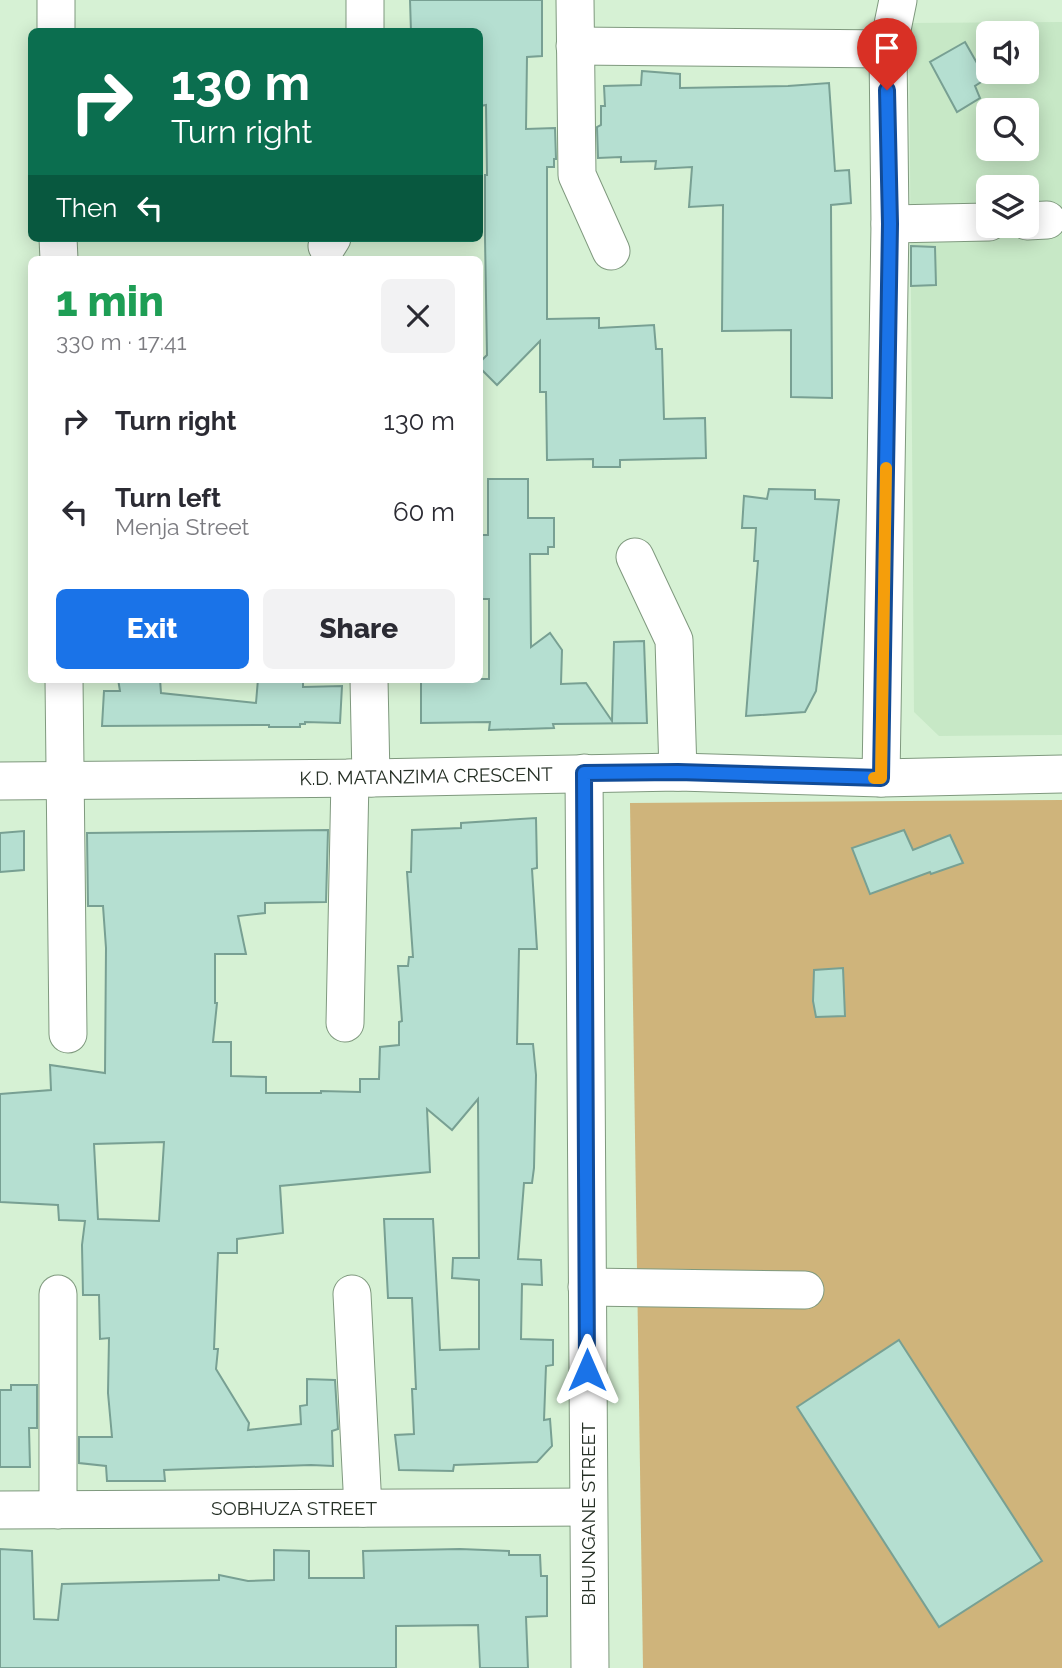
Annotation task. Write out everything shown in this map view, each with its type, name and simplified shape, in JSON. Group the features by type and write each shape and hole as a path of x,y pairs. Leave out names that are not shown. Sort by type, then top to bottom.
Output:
{"street":[{"path":"56,0 56,28"},
{"path":"365,0 365,28"},
{"path":"575,0 577,175 611,251"},
{"path":"881,778 890,224 888,49 900,1"},
{"path":"575,46 888,49"},
{"path":"890,224 976,222"},
{"path":"635,557 674,640 678,772"},
{"path":"64,683 68,1034"},
{"path":"345,1023 369,683"},
{"name":"K.D. MATANZIMA CRESCENT","path":"0,780 360,778 678,772 881,778 1062,774"},
{"name":"BHUNGANE STREET","path":"584,773 590,1668"},
{"path":"587,1287 805,1290"},
{"path":"58,1294 58,1510"},
{"path":"352,1294 363,1508"},
{"name":"SOBHUZA STREET","path":"0,1510 588,1507"}],"shaded area":[{"path":"1039,22 1062,22 1062,735 939,736 914,712 909,23 976,23 976,84 1039,84"},
{"path":"1062,800 1062,1668 643,1668 630,803"}],"building":[{"path":"410,0 542,0 542,56 527,57 526,129 555,128 556,159 554,167 547,167 547,319 599,318 599,328 654,325 656,349 662,349 664,419 705,418 706,458 620,460 620,467 593,467 593,459 547,460 546,392 540,392 540,341 497,385 483,371 483,359 487,355 487,175 486,105 483,106 483,28 411,28"},
{"path":"965,42 976,61 976,84 978,84 975,86 980,98 957,112 930,62"},
{"path":"642,71 680,74 680,88 829,83 835,171 849,170 851,203 831,205 832,398 791,397 791,330 722,331 723,205 689,207 692,167 655,169 656,161 621,162 621,157 598,158 597,127 601,125 601,106 605,106 604,86 641,85"},
{"path":"911,246 935,247 936,285 911,286"},
{"path":"488,479 528,479 528,518 554,518 554,547 548,547 548,554 530,554 531,647 550,633 562,650 561,684 586,683 612,721 614,642 644,641 647,723 553,724 554,728 489,730 490,722 421,723 421,683 483,683 483,679 489,679 489,599 483,599 483,535 488,535"},
{"path":"769,489 815,490 815,499 839,500 816,691 805,712 746,716 758,561 754,561 756,528 742,528 744,496 767,499"},
{"path":"119,683 160,683 161,693 256,703 258,683 303,683 303,687 342,686 340,723 305,722 300,724 300,727 102,726 104,691 120,691"},
{"path":"536,818 537,868 532,869 537,949 519,949 517,1044 533,1044 536,1075 534,1168 532,1183 524,1183 518,1259 541,1260 542,1285 522,1284 521,1339 553,1340 553,1365 546,1366 544,1420 550,1419 552,1446 537,1462 454,1465 453,1471 399,1470 395,1435 414,1434 412,1389 416,1389 412,1298 388,1298 384,1219 433,1219 440,1350 479,1349 479,1280 452,1278 453,1258 479,1258 478,1099 452,1130 427,1109 430,1172 280,1186 283,1233 237,1239 237,1253 218,1253 214,1349 218,1349 216,1369 249,1423 248,1430 301,1424 300,1406 307,1405 307,1379 335,1380 338,1429 332,1431 333,1466 164,1470 165,1481 107,1481 106,1466 79,1463 79,1437 112,1437 108,1393 109,1338 100,1339 99,1295 83,1295 82,1245 85,1221 59,1220 58,1205 0,1202 0,1094 51,1090 50,1065 105,1073 106,948 103,906 88,906 87,833 328,830 326,902 265,903 265,913 238,916 246,954 215,954 217,1003 213,1042 231,1042 231,1076 266,1077 266,1093 360,1092 360,1079 379,1079 380,1047 399,1045 399,1022 402,1021 398,966 408,966 409,957 413,957 407,872 411,872 412,830 461,828 461,823","holes":["164,1142 159,1221 98,1219 94,1144"]},
{"path":"904,830 913,850 950,835 963,863 870,894 852,848"},
{"path":"24,831 24,870 0,872 0,833"},
{"path":"843,968 845,1016 816,1017 813,1001 814,970"},
{"path":"899,1340 1042,1561 939,1627 797,1407"},
{"path":"11,1385 37,1385 37,1428 29,1428 30,1467 0,1467 0,1390 11,1390"},
{"path":"0,1549 32,1551 34,1619 58,1620 62,1584 219,1580 219,1575 248,1581 274,1580 274,1550 309,1551 309,1578 364,1578 363,1551 460,1549 509,1551 509,1555 540,1555 541,1576 547,1576 547,1616 526,1617 528,1668 480,1668 478,1625 396,1626 396,1668 0,1668"}],"slow traffic":[{"path":"874,778 881,778 886,468"}],"route":[{"path":"587,1370 584,773 678,772 881,778 890,224 887,90"}]}
